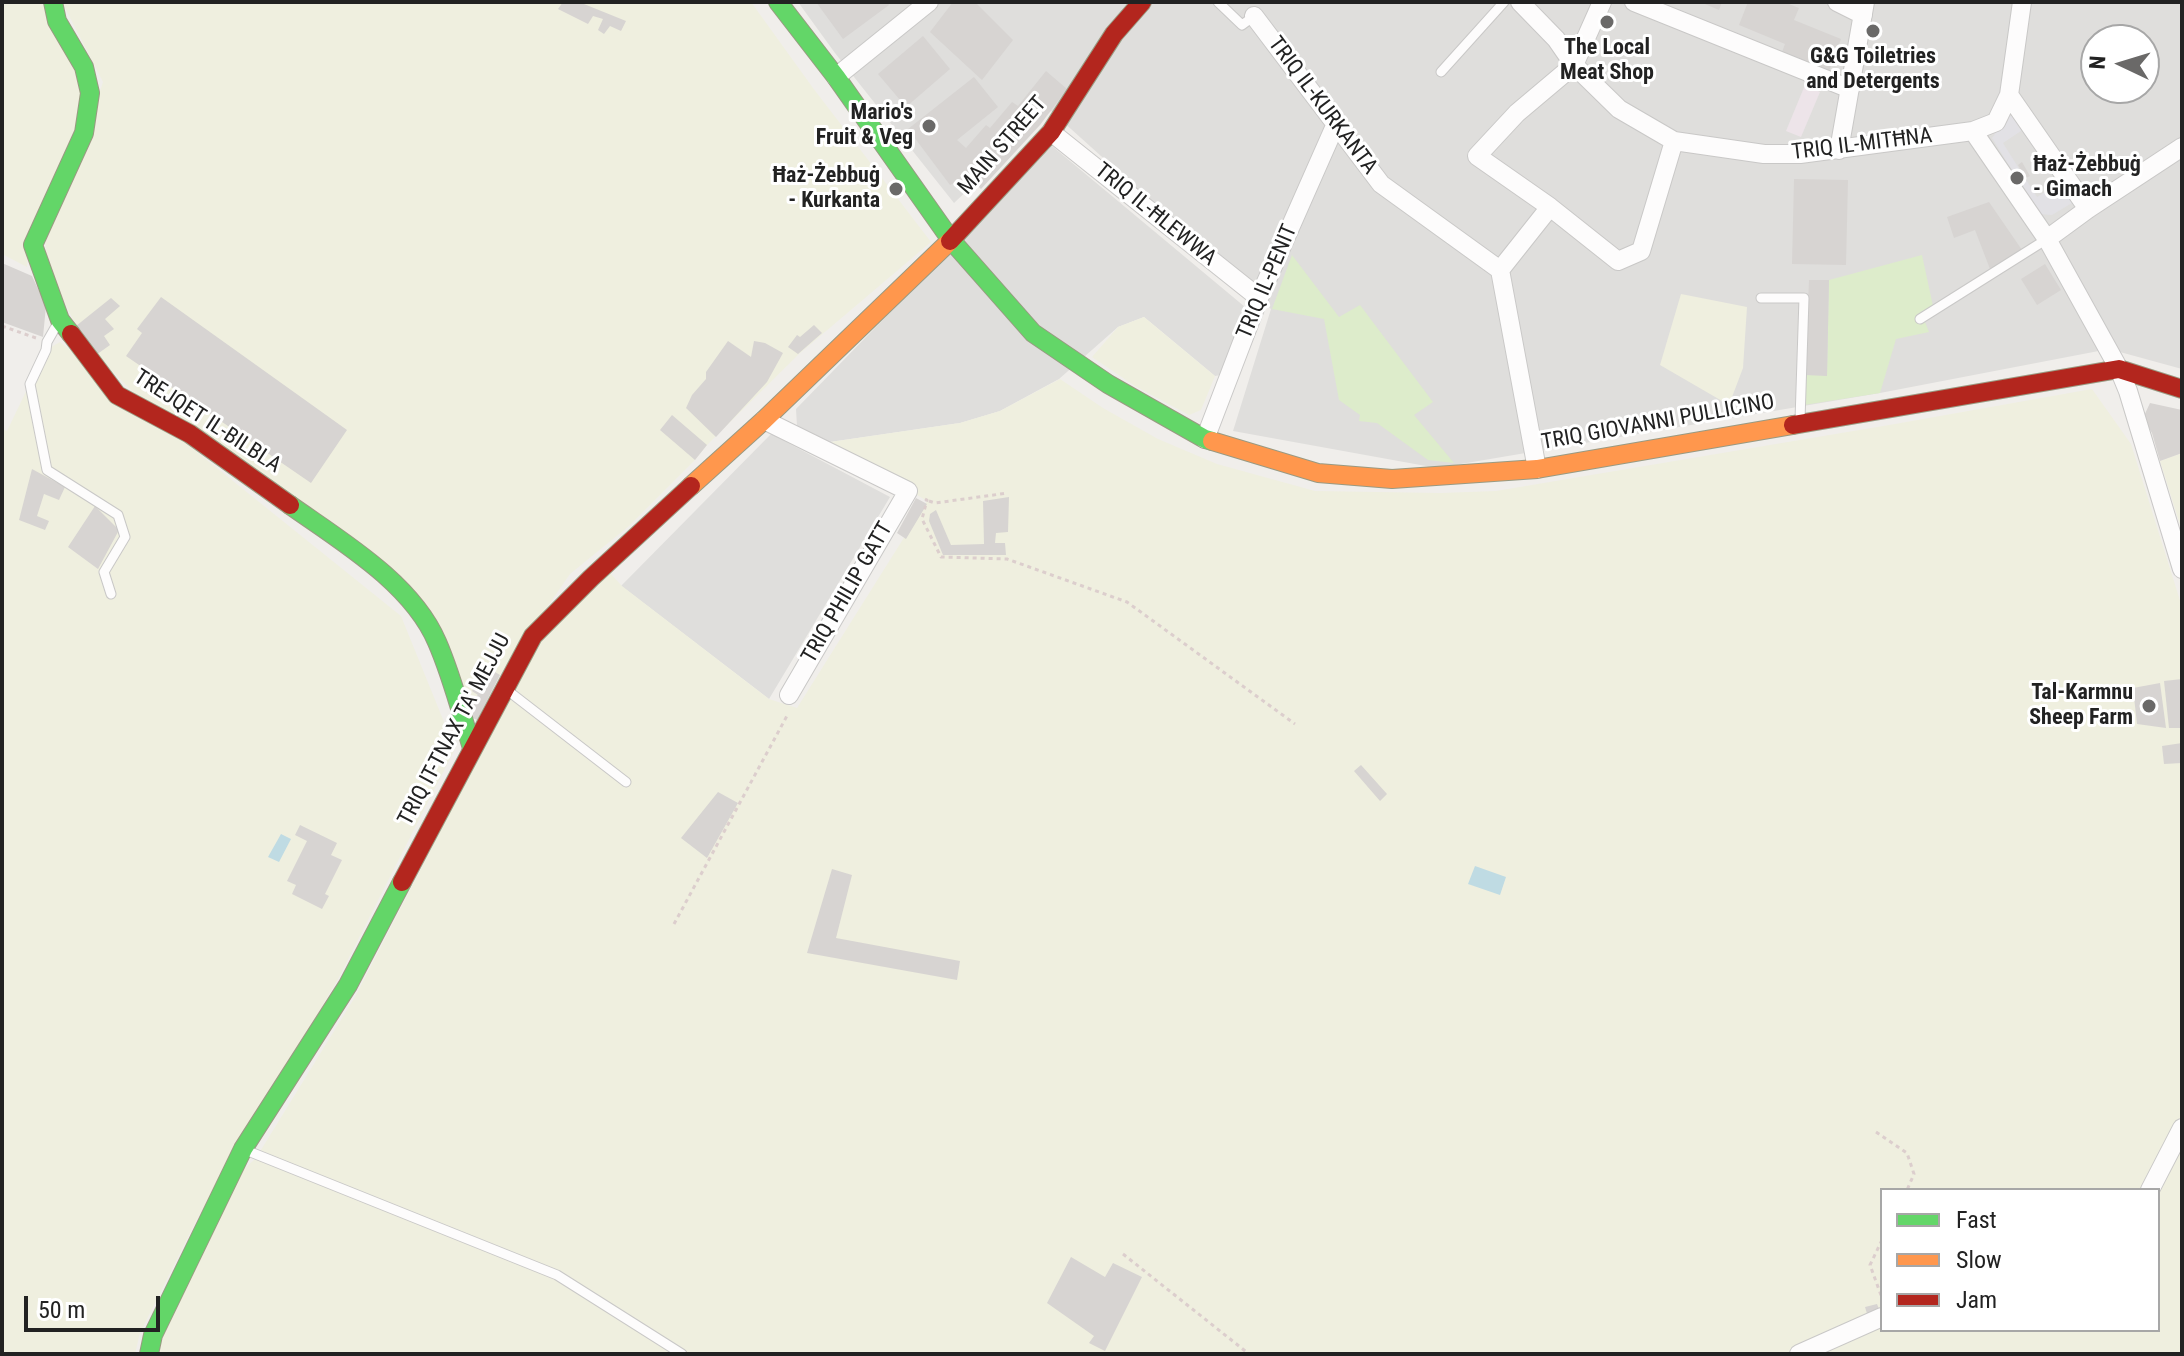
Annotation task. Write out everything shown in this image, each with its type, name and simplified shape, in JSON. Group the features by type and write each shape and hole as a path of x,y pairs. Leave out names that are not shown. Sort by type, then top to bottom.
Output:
{"street":[{"name":"TREJQET IL-BILBLA","path":"53,2 57,21 84,67 90,93 84,133 33,245 60,320 117,395 190,434 368,560 416,606 437,641 472,748"},
{"name":"TRIQ GIOVANNI PULLICINO","path":"778,2 836,77 951,240 1033,333 1108,384 1205,439 1318,473 1392,479 1537,469 2119,369"},
{"path":"836,77 929,2"},
{"name":"MAIN STREET","path":"951,240 1051,132 1114,34 1142,2"},
{"name":"TRIQ IL-MITĦNA","path":"1520,2 1556,39 1574,65 1619,109 1674,141 1764,154 1839,150 1973,131 1996,122 2009,95"},
{"path":"1602,2 1574,65 1517,113 1477,156 1550,207 1618,261 1641,251 1674,141"},
{"path":"1634,2 1850,89"},
{"path":"1837,2 1864,8 1839,150"},
{"path":"2022,2 2009,95 2088,209"},
{"name":"TRIQ IL-KURKANTA","path":"1254,16 1381,184 1500,270"},
{"name":"TRIQ IL-PENIT","path":"1205,439 1259,298 1335,126"},
{"path":"1973,131 2047,239 2119,369 2182,569"},
{"name":"TRIQ IL-ĦLEWWA","path":"1051,132 1259,298"},
{"path":"2047,239 2182,147"},
{"path":"1537,469 1500,270 1550,207"},
{"name":"TRIQ IT-TNAX TA' MEJJU","path":"149,1354 153,1335 243,1149 348,985 533,636 951,240"},
{"path":"2119,369 2182,389"},
{"path":"764,420 908,491"},
{"name":"TRIQ PHILIP GATT","path":"789,695 908,491"},
{"path":"2151,1188 2182,1128"},
{"path":"1799,1354 1880,1318"}],"lane":[{"name":"TRIQ IL-KURKANTA","path":"1218,2 1242,25 1254,16"},
{"path":"1441,72 1504,2"},
{"path":"1920,319 2047,239"},
{"path":"1761,298 1804,298 1800,423"},
{"path":"60,320 47,342 30,384 47,470 118,515 125,537 104,572 111,594"},
{"path":"504,687 626,782"},
{"path":"243,1149 557,1275 682,1354"}],"path":[{"path":"2,326 47,342"},
{"path":"908,491 935,503 1008,493"},
{"path":"927,500 922,519 941,557 1007,559 1127,602 1295,724"},
{"path":"674,924 790,710 789,695"},
{"path":"1876,1132 1907,1153 1914,1174 1908,1188"},
{"path":"1880,1244 1870,1265 1880,1292"},
{"path":"1123,1254 1249,1354"}],"shaded area":[{"path":"798,2 2182,2 2182,369 2109,349 1880,393 1437,468 1233,431 1271,309 1051,111 954,203"},
{"path":"1805,85 1820,92 1801,137 1786,131"},
{"path":"2015,115 2022,125 2021,131 2003,143 2037,197 2060,183 2072,203 2052,215 2039,214 1992,138 2007,117"},
{"path":"1052,146 1245,307 1221,375 1215,376 1144,317 1118,327 1059,379 1000,411 960,423 830,442 797,426 796,409"},
{"path":"771,434 890,497 769,699 621,586"}],"green space":[{"path":"2,2 41,2 85,73 86,110 29,241 27,267 2,254"},
{"path":"62,2 751,2 931,242 799,354 629,526 570,574 500,675 477,720 434,617 140,399 96,355 76,326 47,266 45,238 80,153 103,82"},
{"path":"1292,255 1339,317 1360,305 1433,402 1414,415 1454,463 1428,460 1377,423 1359,421 1360,415 1339,400 1324,319 1272,309"},
{"path":"1922,255 1933,306 1921,312 1929,332 1896,339 1880,393 1804,405 1805,375 1827,375 1829,280"},
{"path":"1681,294 1747,307 1743,368 1729,405 1660,365"},
{"path":"1144,317 1215,376 1201,410 1189,415 1135,386 1092,357 1118,327"},
{"path":"60,342 401,616 455,749 338,979 197,1219 140,1333 135,1354 2,1354 2,429 7,431 46,350"},
{"path":"1060,379 1158,439 1217,464 1315,491 1441,493 1496,491 2092,389 2131,444 2182,607 2182,1354 159,1354 164,1333 241,1172 256,1158 355,997 534,649 609,572 622,586 769,699 797,708 927,501 830,442 960,423 1000,411"},
{"path":"2182,453 2182,531 2160,461"}],"water":[{"path":"281,834 291,839 279,862 268,857"},
{"path":"1475,866 1506,877 1500,895 1468,884"}],"building":[{"path":"563,2 579,2 626,21 621,31 610,26 604,34 598,30 603,19 593,16 588,24 558,9"},
{"path":"816,2 887,2 889,5 843,39"},
{"path":"953,2 975,2 1013,40 982,80 930,32"},
{"path":"1700,2 1722,2 1719,10"},
{"path":"1748,2 1784,2 1799,8 1794,20 1841,39 1828,74 1781,55 1785,44 1739,25"},
{"path":"923,36 950,69 906,107 878,74"},
{"path":"1046,71 1067,89 1040,125 981,189 976,184 971,189 958,188 954,183 950,185 908,129 974,77 998,107 957,140 966,148 986,125 990,128 1012,102 1018,106"},
{"path":"2022,162 2030,176 2026,178 2018,165"},
{"path":"1794,179 1848,180 1846,265 1792,264"},
{"path":"1989,202 2022,250 1990,269 1975,230 1954,238 1947,217"},
{"path":"2,263 32,276 46,306 43,337 2,322"},
{"path":"2045,264 2061,290 2037,305 2021,279"},
{"path":"1809,280 1829,280 1827,376 1805,375"},
{"path":"161,297 347,430 311,483 126,356 142,333 137,329"},
{"path":"111,298 120,306 105,319 114,329 104,336 110,345 96,355 76,326"},
{"path":"814,325 822,333 798,354 788,347 797,335 800,337"},
{"path":"728,341 751,357 754,341 783,353 767,382 716,437 686,408"},
{"path":"2150,403 2182,410 2182,453 2160,461 2152,433 2143,418"},
{"path":"672,415 707,445 695,460 660,430"},
{"path":"32,469 65,487 59,500 44,494 37,516 49,521 45,530 19,520"},
{"path":"1009,497 1008,532 996,533 995,543 1005,543 1006,555 943,555 929,521 930,514 936,510 951,545 984,544 983,501"},
{"path":"916,498 927,504 906,539 897,533"},
{"path":"95,506 119,530 98,569 68,547"},
{"path":"485,666 500,675 477,720 471,717 466,705 478,695 472,691"},
{"name":"Tal-Karmnu Sheep Farm","path":"2182,679 2182,728 2169,728 2164,681"},
{"name":"Tal-Karmnu Sheep Farm","path":"2160,683 2166,728 2137,724 2133,688"},
{"name":"Tal-Karmnu Sheep Farm","path":"2182,743 2182,763 2164,764 2162,746"},
{"path":"1361,765 1387,794 1380,801 1354,771"},
{"path":"718,792 738,803 707,858 681,838"},
{"path":"300,825 337,843 331,855 342,860 325,894 329,896 322,909 292,894 296,885 287,881 307,841 295,835"},
{"path":"832,869 852,875 836,938 960,961 957,980 807,953"},
{"path":"1071,1257 1105,1277 1113,1263 1142,1277 1105,1351 1089,1343 1094,1336 1047,1303"},
{"path":"1877,1304 1880,1314 1869,1320 1865,1307"}],"traffic: fast":[{"path":"53,2 57,21 84,67 90,93 84,133 33,245 60,320 71,334"},
{"path":"778,2 836,77 951,240 1033,333 1108,384 1212,441"},
{"path":"290,505 393,582 426,621 447,668 472,748"},
{"path":"149,1354 153,1335 243,1149 348,985 402,882"}],"traffic: slow":[{"path":"691,486 950,241"},
{"path":"1212,441 1318,473 1392,479 1537,469 1793,425"}],"traffic: jam":[{"path":"950,241 1051,132 1114,34 1142,2"},
{"path":"71,334 117,395 190,434 290,505"},
{"path":"1793,425 2119,369 2182,389"},
{"path":"402,882 533,636 691,486"}],"place":[{"name":"The Local Meat Shop","path":"1607,22"},
{"name":"G&G Toiletries and Detergents","path":"1873,31"},
{"name":"Mario's Fruit & Veg","path":"929,126"},
{"name":"Ħaż-Żebbuġ - Gimach","path":"2017,178"},
{"name":"Ħaż-Żebbuġ - Kurkanta","path":"896,189"},
{"name":"Tal-Karmnu Sheep Farm","path":"2149,706"}]}
